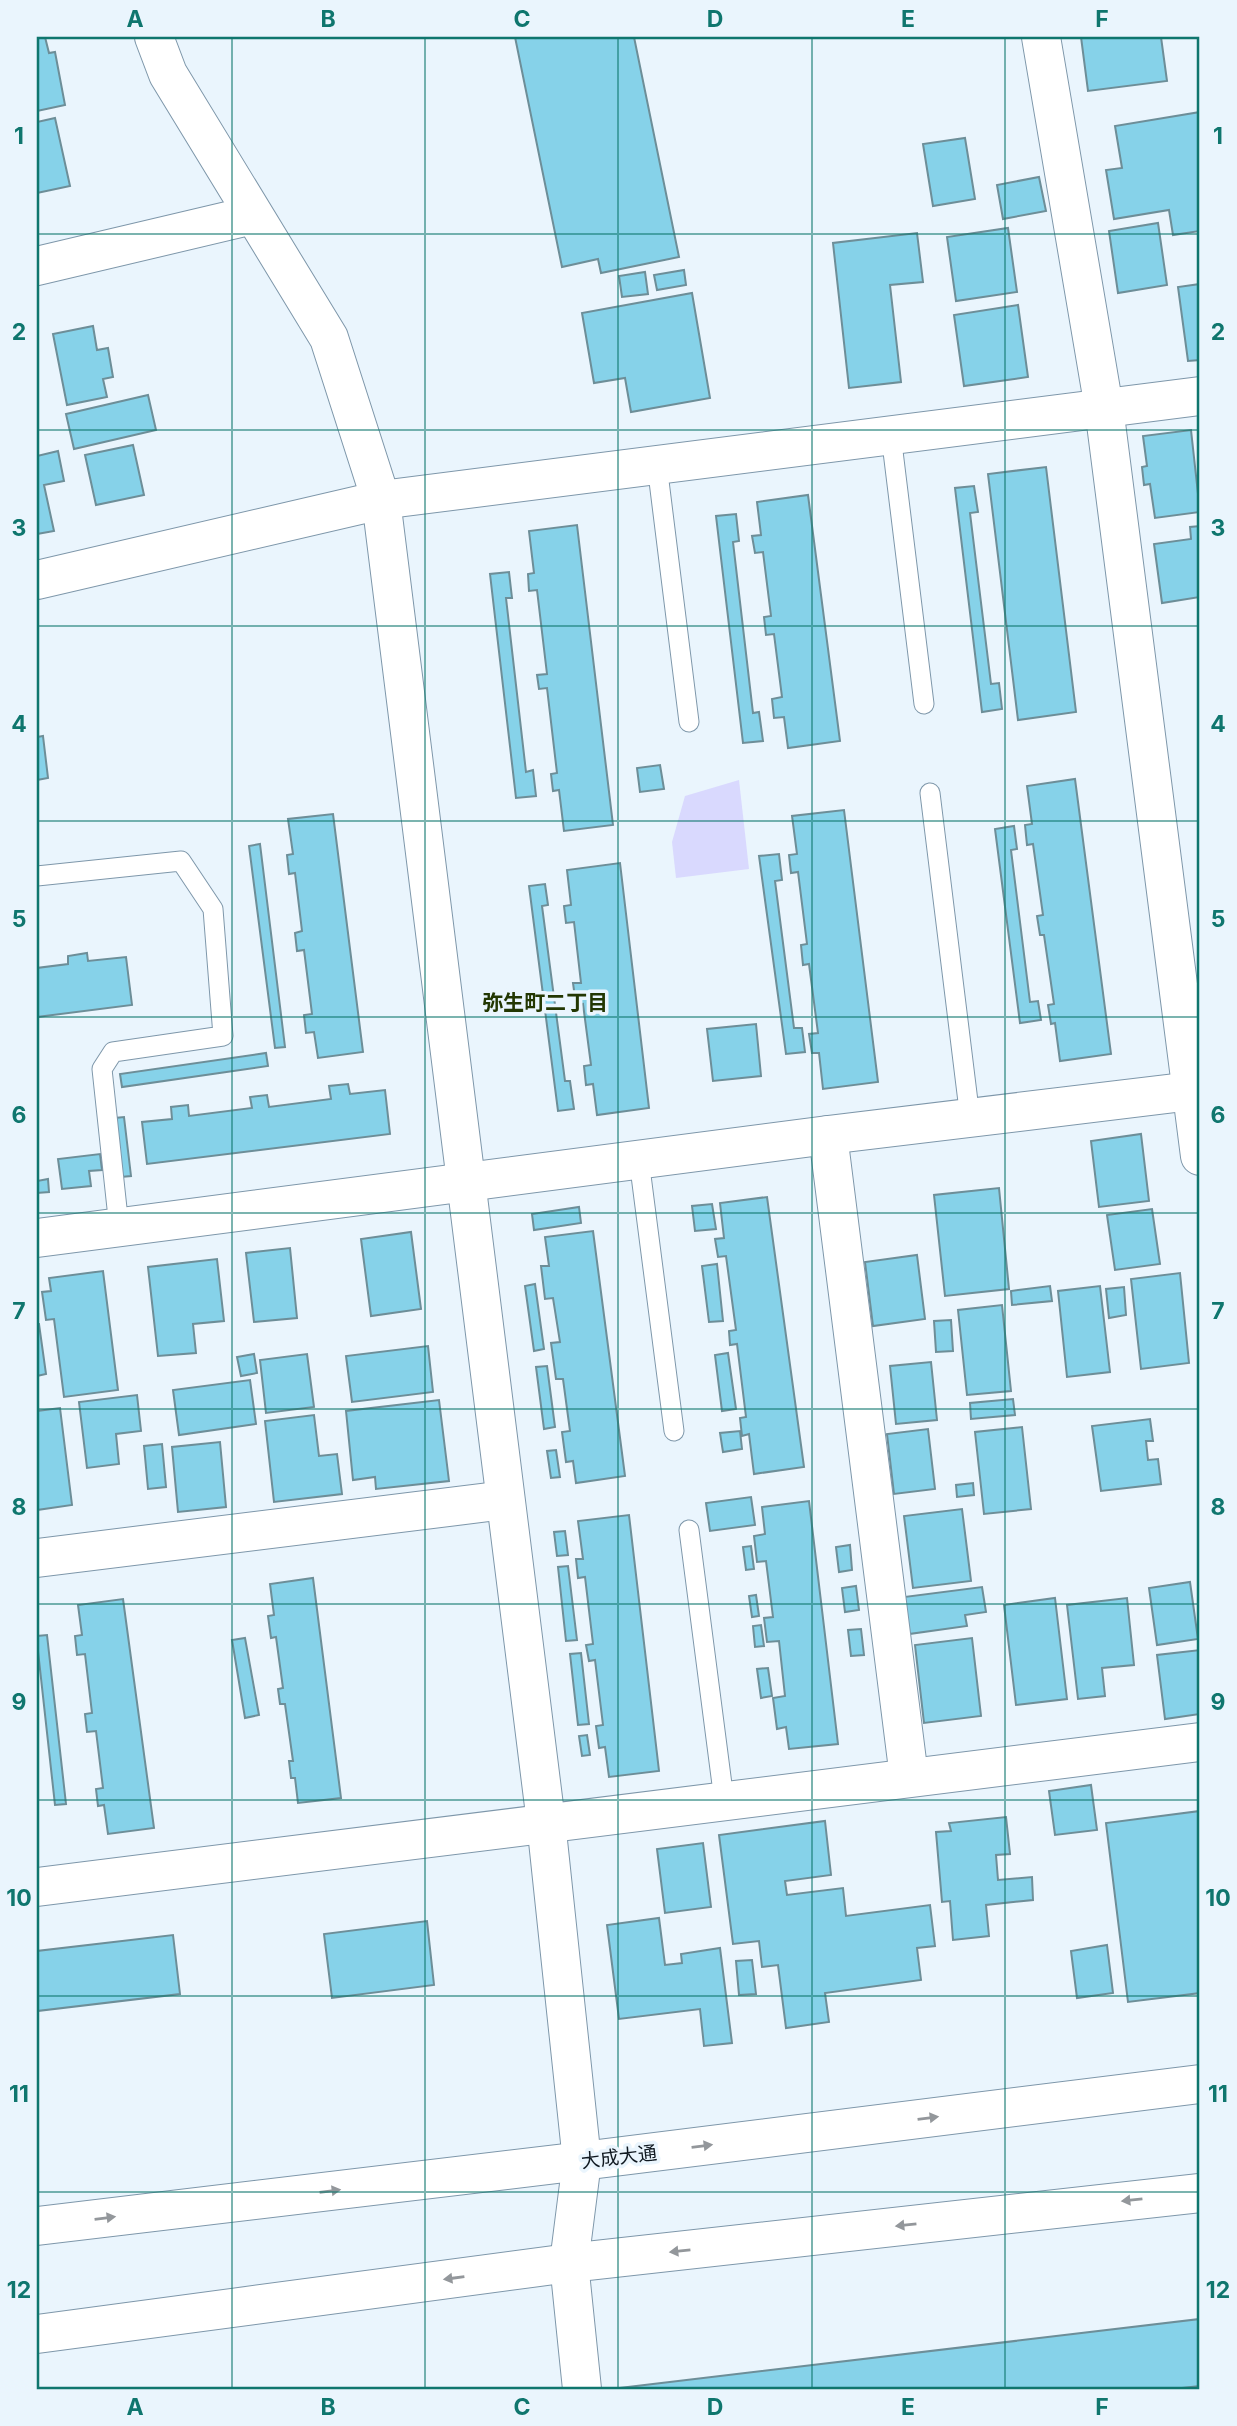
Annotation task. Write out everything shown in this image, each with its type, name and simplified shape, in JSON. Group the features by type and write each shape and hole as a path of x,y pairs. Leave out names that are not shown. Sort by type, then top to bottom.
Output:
{"street":[{"path":"154,37 168,74 329,338 381,500 546,1822 582,2161 569,2263 582,2389"},
{"path":"1041,37 1104,408 1196,1091 1200,1156"},
{"path":"37,266 253,215"},
{"path":"37,580 381,500 1200,396"},
{"path":"37,1238 828,1135 1196,1091"},
{"path":"828,1135 909,1777"},
{"path":"37,1558 505,1500"},
{"path":"37,1887 1200,1742"},
{"name":"大成大通","path":"37,2226 1200,2084"},
{"path":"37,2334 569,2263 1200,2193"}],"lane":[{"path":"891,435 924,704"},
{"path":"657,465 689,722"},
{"path":"930,793 970,1118"},
{"path":"37,876 181,861 213,909 223,1036 113,1052 102,1069 119,1227"},
{"path":"639,1160 674,1431"},
{"path":"689,1530 723,1801"}],"shaded area":[{"path":"739,780 749,869 676,878 672,842 685,796"}],"building":[{"path":"37,37 45,37 49,53 55,52 65,105 37,111"},
{"path":"515,37 634,37 679,257 601,273 598,259 562,267"},
{"path":"1081,37 1161,37 1167,81 1088,91"},
{"path":"1200,112 1200,231 1173,235 1169,210 1114,219 1106,170 1122,168 1115,126"},
{"path":"55,118 70,186 37,193 37,122"},
{"path":"965,138 975,199 933,206 923,144"},
{"path":"1039,177 1046,211 1003,219 997,185"},
{"path":"1158,223 1167,285 1118,293 1109,231"},
{"path":"1008,228 1017,292 956,301 947,237"},
{"path":"917,233 923,282 890,285 901,382 849,388 833,243"},
{"path":"684,270 686,285 657,290 654,275"},
{"path":"645,272 648,294 622,297 619,276"},
{"path":"1200,284 1200,360 1188,361 1178,287"},
{"path":"692,293 710,398 631,412 625,378 594,383 582,313"},
{"path":"1018,305 1028,377 964,386 954,315"},
{"path":"93,326 97,350 108,348 113,377 103,379 107,397 67,405 53,334"},
{"path":"148,395 156,430 74,449 66,414"},
{"path":"1191,430 1200,512 1155,518 1150,484 1144,485 1142,467 1147,466 1143,436"},
{"path":"133,445 144,495 96,505 85,455"},
{"path":"58,451 64,481 44,485 54,531 37,534 37,456"},
{"path":"1046,467 1076,712 1018,720 988,474"},
{"path":"974,486 978,512 970,513 991,684 999,683 1002,709 982,712 955,488"},
{"path":"808,495 840,741 788,748 784,717 774,718 772,699 782,697 774,634 766,635 764,617 771,616 763,552 755,553 752,536 761,535 757,502"},
{"path":"736,514 739,541 733,542 753,713 759,712 763,741 743,743 716,516"},
{"path":"577,525 613,825 564,831 559,790 553,791 551,774 557,773 547,688 539,689 537,675 547,674 537,590 529,591 528,574 534,573 529,531"},
{"path":"1200,526 1200,597 1162,603 1154,544 1191,539 1190,527"},
{"path":"509,572 512,598 506,598 526,772 533,770 536,796 516,798 490,574"},
{"path":"43,736 48,778 37,780 37,737"},
{"path":"660,765 664,789 640,792 637,768"},
{"path":"1075,779 1111,1054 1060,1061 1055,1023 1051,1024 1048,1005 1054,1004 1044,935 1040,935 1037,916 1043,915 1033,844 1027,845 1025,825 1032,824 1027,786"},
{"path":"844,810 878,1082 823,1089 819,1053 812,1053 809,1034 818,1033 809,964 803,965 801,945 807,944 798,872 791,873 789,855 797,854 792,816"},
{"path":"333,814 363,1052 318,1058 314,1032 306,1033 304,1015 312,1014 304,950 297,951 295,933 302,931 295,873 289,874 287,855 293,854 288,819"},
{"path":"1014,826 1017,849 1011,850 1030,1002 1038,1001 1041,1020 1020,1023 995,829"},
{"path":"260,844 285,1047 275,1048 249,846"},
{"path":"779,854 782,880 775,881 794,1028 802,1028 805,1052 786,1054 759,856"},
{"path":"620,863 649,1108 597,1115 593,1084 586,1085 584,1066 591,1065 583,1004 576,1005 573,983 581,983 574,922 566,923 564,906 571,905 567,870"},
{"path":"545,884 548,905 542,906 565,1081 570,1081 574,1109 558,1111 529,886"},
{"path":"87,953 88,961 126,957 132,1005 37,1017 37,968 68,964 68,956"},
{"path":"756,1024 761,1076 713,1081 707,1029"},
{"path":"266,1053 268,1066 122,1087 120,1074"},
{"path":"348,1084 350,1094 385,1090 390,1134 147,1164 142,1122 172,1119 171,1107 188,1105 189,1116 252,1108 250,1097 267,1095 269,1107 331,1099 329,1086"},
{"path":"124,1117 131,1176 121,1177 115,1118"},
{"path":"1141,1134 1149,1201 1099,1207 1091,1141"},
{"path":"100,1154 102,1170 89,1171 91,1186 62,1189 58,1159"},
{"path":"48,1179 49,1192 37,1193 37,1181"},
{"path":"999,1188 1009,1289 945,1296 934,1195"},
{"path":"767,1197 804,1467 754,1474 749,1434 742,1436 740,1418 746,1417 737,1344 730,1345 729,1331 736,1330 726,1256 718,1257 715,1239 724,1238 720,1203"},
{"path":"712,1204 716,1229 695,1231 692,1206"},
{"path":"579,1207 581,1223 534,1230 532,1214"},
{"path":"1152,1209 1160,1264 1115,1270 1107,1215"},
{"path":"593,1231 625,1476 576,1483 573,1461 566,1462 562,1432 570,1431 563,1379 556,1379 551,1343 560,1342 553,1298 545,1299 541,1266 549,1266 545,1237"},
{"path":"411,1232 421,1309 371,1316 361,1239"},
{"path":"290,1248 297,1318 254,1322 246,1253"},
{"path":"917,1255 925,1319 873,1326 865,1262"},
{"path":"217,1259 224,1321 193,1324 196,1353 158,1356 148,1267"},
{"path":"717,1264 723,1321 709,1322 702,1266"},
{"path":"103,1271 118,1390 64,1397 54,1319 46,1320 42,1292 51,1291 49,1278"},
{"path":"1180,1273 1189,1363 1141,1369 1131,1279"},
{"path":"535,1284 544,1349 534,1351 525,1286"},
{"path":"1050,1286 1052,1301 1012,1305 1011,1291"},
{"path":"1100,1286 1110,1372 1067,1377 1058,1291"},
{"path":"1124,1287 1126,1315 1109,1318 1106,1289"},
{"path":"1002,1305 1011,1391 967,1395 958,1310"},
{"path":"951,1320 953,1351 936,1352 934,1321"},
{"path":"37,1324 46,1374 37,1376"},
{"path":"428,1346 433,1392 352,1402 346,1356"},
{"path":"728,1353 736,1409 722,1411 715,1355"},
{"path":"254,1354 257,1373 241,1376 237,1357"},
{"path":"307,1354 314,1407 266,1413 260,1360"},
{"path":"931,1362 937,1420 896,1424 890,1366"},
{"path":"547,1366 555,1427 544,1429 536,1367"},
{"path":"250,1380 256,1424 179,1435 173,1390"},
{"path":"137,1395 141,1431 116,1434 119,1464 87,1468 79,1402"},
{"path":"1013,1399 1015,1415 971,1419 970,1403"},
{"path":"439,1400 449,1481 376,1489 375,1477 353,1480 346,1411"},
{"path":"60,1408 72,1505 37,1510 37,1411"},
{"path":"314,1415 319,1456 337,1454 342,1494 274,1502 265,1421"},
{"path":"1150,1419 1153,1441 1146,1441 1148,1460 1158,1459 1161,1484 1101,1491 1092,1426"},
{"path":"1022,1427 1031,1509 984,1514 975,1432"},
{"path":"928,1429 935,1489 894,1494 887,1434"},
{"path":"740,1431 742,1449 723,1452 720,1433"},
{"path":"220,1442 226,1507 178,1512 172,1447"},
{"path":"162,1444 166,1487 148,1489 144,1446"},
{"path":"556,1450 560,1477 551,1478 547,1451"},
{"path":"973,1483 974,1495 957,1497 956,1485"},
{"path":"751,1497 755,1525 710,1531 706,1503"},
{"path":"809,1501 838,1744 789,1749 786,1727 777,1729 773,1698 785,1696 779,1641 767,1642 764,1618 773,1617 766,1561 757,1562 754,1536 765,1534 762,1507"},
{"path":"962,1509 971,1581 913,1588 904,1516"},
{"path":"629,1515 659,1771 609,1777 605,1747 599,1748 596,1726 603,1725 595,1660 589,1661 586,1645 593,1644 585,1577 578,1578 576,1559 583,1559 578,1521"},
{"path":"565,1531 568,1555 557,1556 554,1532"},
{"path":"850,1545 852,1570 839,1572 836,1547"},
{"path":"751,1546 754,1569 746,1570 743,1547"},
{"path":"568,1566 577,1640 566,1641 558,1567"},
{"path":"313,1578 341,1798 298,1803 295,1778 291,1778 289,1761 293,1761 285,1704 280,1704 278,1689 283,1688 276,1637 271,1638 268,1616 274,1615 270,1584"},
{"path":"1190,1582 1198,1639 1157,1645 1149,1588"},
{"path":"856,1586 859,1610 845,1612 842,1588"},
{"path":"982,1587 986,1612 965,1615 967,1626 909,1634 904,1597"},
{"path":"756,1595 759,1616 752,1617 749,1596"},
{"path":"1055,1598 1067,1699 1016,1705 1004,1605"},
{"path":"1127,1598 1134,1665 1102,1668 1105,1696 1078,1699 1067,1605"},
{"path":"123,1599 154,1828 108,1834 104,1805 98,1806 96,1789 103,1788 96,1731 87,1732 85,1714 92,1713 85,1654 77,1655 75,1636 82,1635 78,1605"},
{"path":"761,1625 764,1646 755,1647 753,1626"},
{"path":"861,1629 864,1655 851,1656 848,1630"},
{"path":"47,1635 66,1804 55,1805 37,1642 37,1636"},
{"path":"245,1638 259,1715 245,1718 232,1640"},
{"path":"972,1638 981,1716 924,1723 915,1645"},
{"path":"1200,1650 1200,1714 1165,1719 1157,1655"},
{"path":"581,1653 589,1724 578,1725 570,1654"},
{"path":"768,1668 772,1696 761,1698 757,1669"},
{"path":"587,1735 590,1755 582,1756 579,1736"},
{"path":"1091,1785 1097,1830 1055,1835 1049,1791"},
{"path":"1200,1811 1200,1993 1128,2002 1106,1823"},
{"path":"1006,1817 1010,1854 996,1855 998,1880 1032,1877 1033,1900 986,1905 989,1936 953,1940 950,1901 942,1902 936,1832 951,1831 949,1823"},
{"path":"825,1821 831,1875 785,1881 787,1895 843,1888 846,1916 930,1905 935,1946 917,1948 921,1980 825,1993 829,2022 786,2028 778,1965 762,1967 759,1941 733,1944 719,1835"},
{"path":"703,1843 711,1907 665,1913 657,1849"},
{"path":"659,1918 665,1965 682,1963 681,1954 720,1948 732,2043 704,2046 700,2009 619,2019 607,1925"},
{"path":"427,1921 434,1985 332,1998 324,1934"},
{"path":"173,1935 180,1994 37,2011 37,1951"},
{"path":"1107,1945 1113,1993 1077,1998 1071,1951"},
{"path":"752,1960 756,1994 739,1995 736,1961"},
{"path":"1200,2319 1200,2386 1173,2389 611,2389"}],"district":[{"name":"弥生町二丁目","path":"545,1002"}]}
